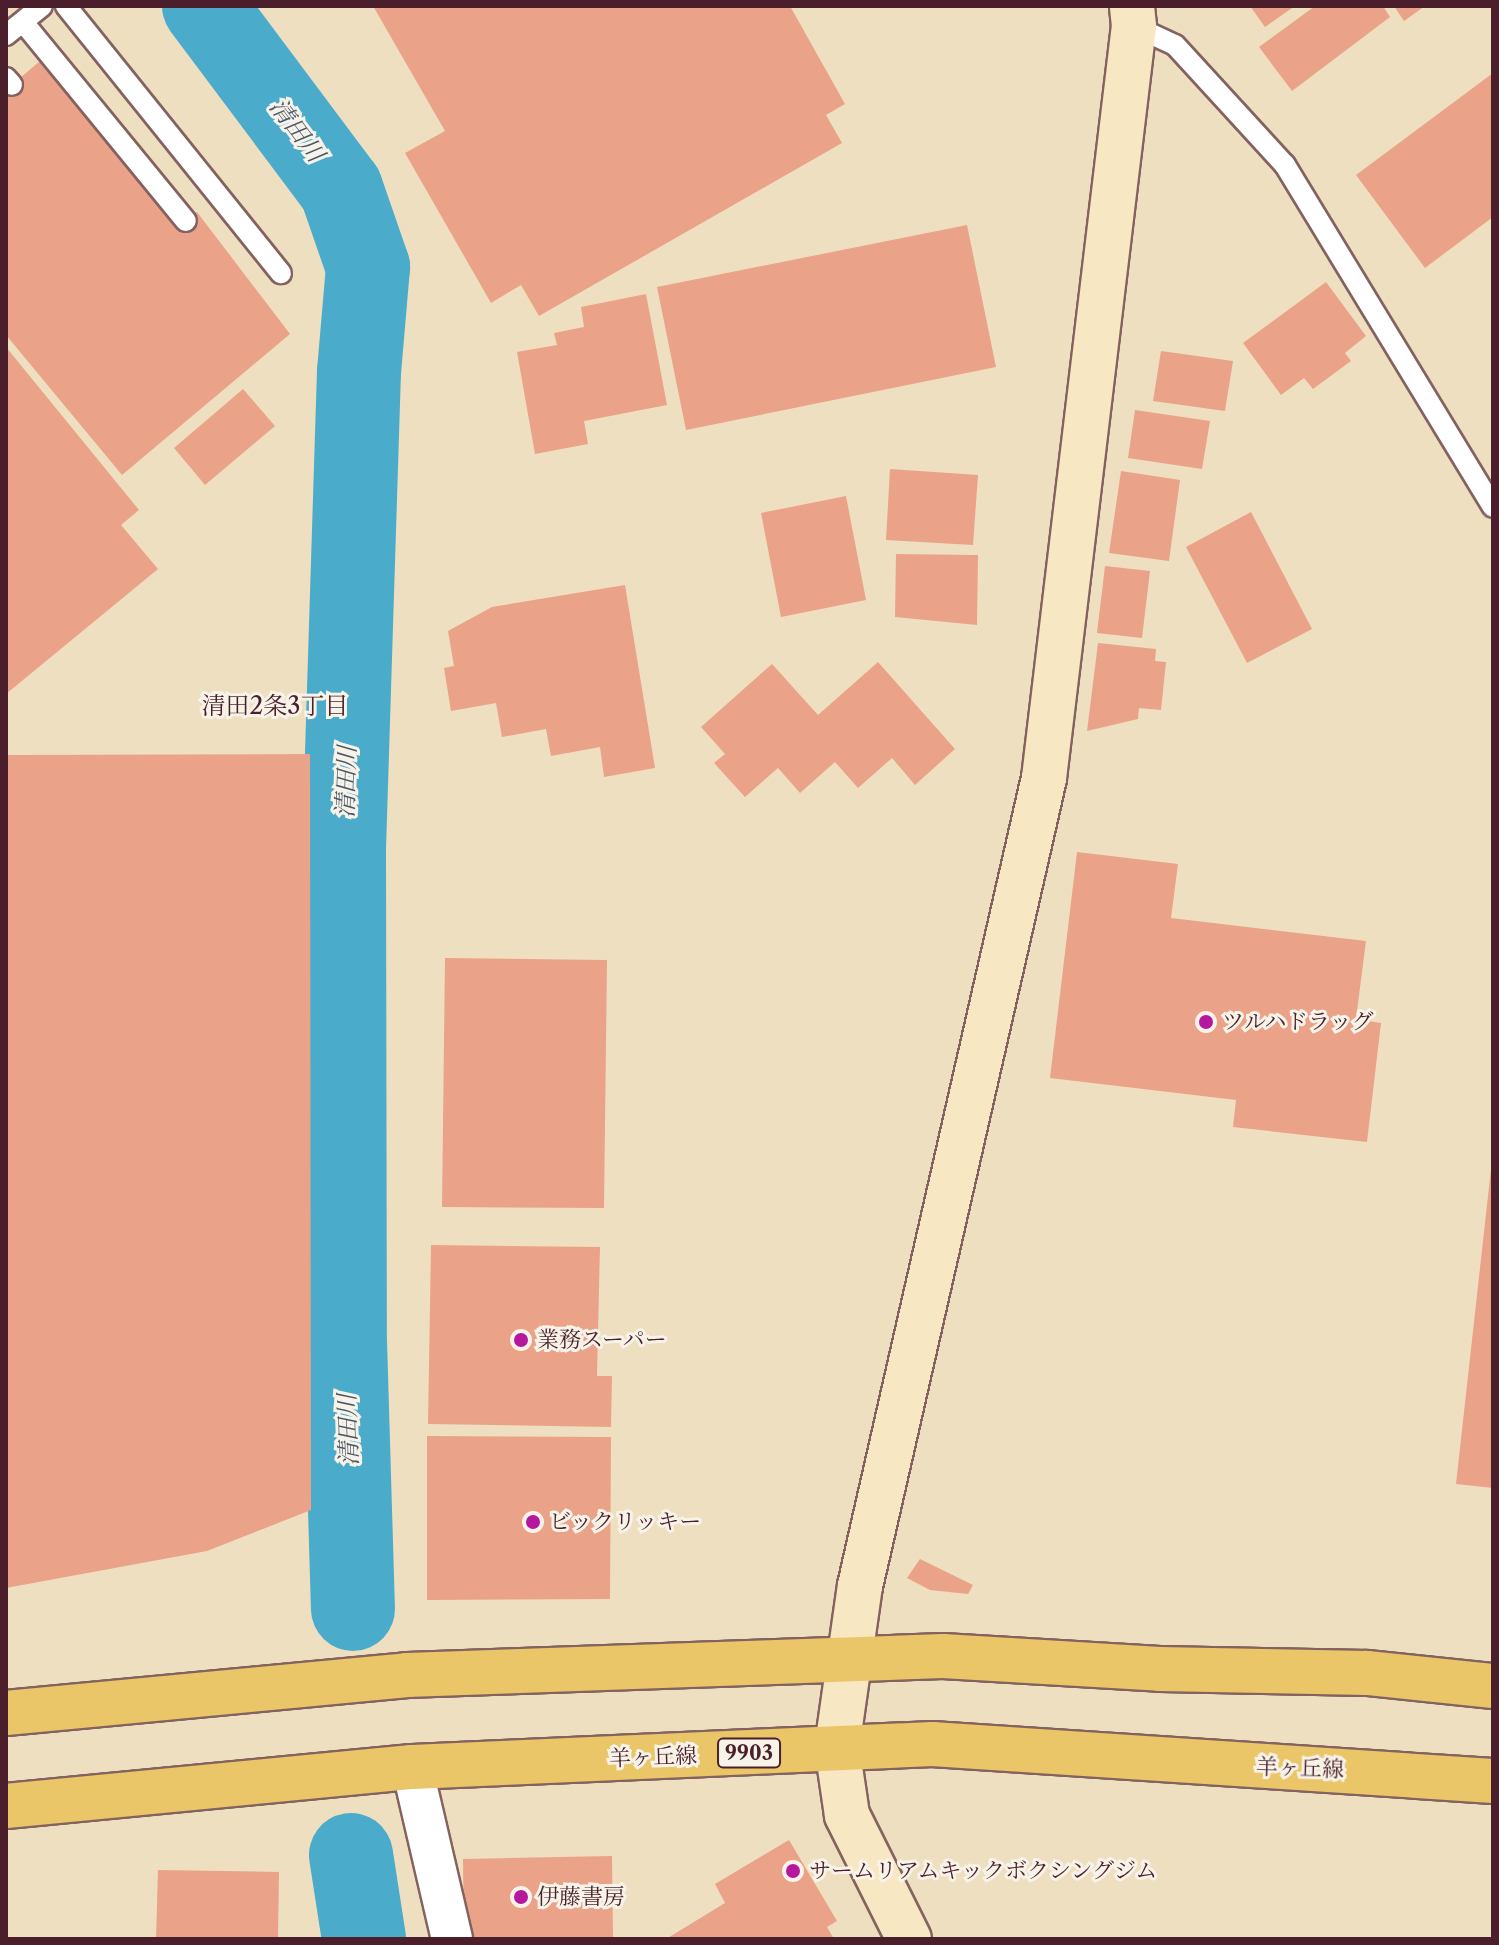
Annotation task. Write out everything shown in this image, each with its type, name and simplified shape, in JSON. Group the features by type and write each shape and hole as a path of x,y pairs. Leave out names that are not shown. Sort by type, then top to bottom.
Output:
{"main road":[{"path":"6,1713 407,1675 943,1656 1160,1669 1367,1673 1493,1686"},
{"name":"羊ヶ丘線","path":"6,1806 412,1767 932,1744 1493,1781"}],"street":[{"path":"909,1939 847,1815 837,1747 860,1586 1044,778 1133,16"},
{"path":"412,1767 452,1939"}],"lane":[{"path":"6,35 42,6"},
{"path":"66,6 281,273"},
{"path":"1133,16 1175,45 1285,165 1493,507"},
{"path":"23,22 186,221"}],"building":[{"path":"373,6 790,6 845,104 826,115 842,143 539,316 521,285 491,303 405,153 445,131"},
{"path":"1250,6 1295,6 1265,27"},
{"path":"1315,6 1383,6 1390,17 1292,91 1259,47"},
{"path":"1394,6 1425,6 1404,21"},
{"path":"40,61 178,228 197,212 290,334 122,475 6,335 6,90"},
{"path":"1493,73 1493,217 1425,268 1356,175"},
{"path":"967,225 996,367 686,430 657,287"},
{"path":"1326,282 1366,336 1345,353 1351,361 1313,389 1304,378 1281,395 1243,343"},
{"path":"646,294 667,405 584,421 588,444 535,454 517,352 557,345 554,333 584,327 581,307"},
{"path":"6,347 139,510 121,525 158,569 6,694"},
{"path":"1161,351 1233,361 1225,411 1153,401"},
{"path":"243,389 275,426 205,485 174,448"},
{"path":"1135,410 1210,421 1202,469 1128,458"},
{"path":"890,469 978,475 973,545 886,540"},
{"path":"1121,471 1180,480 1169,561 1109,553"},
{"path":"846,496 866,600 781,617 761,513"},
{"path":"1251,512 1312,629 1247,663 1186,547"},
{"path":"896,554 978,555 977,625 895,617"},
{"path":"1105,566 1150,571 1142,638 1097,633"},
{"path":"625,585 655,768 604,777 600,747 551,756 546,729 502,737 496,703 451,711 444,668 454,666 448,631 492,607"},
{"path":"1098,643 1156,649 1155,661 1166,662 1161,710 1139,708 1138,719 1087,731"},
{"path":"878,662 955,749 915,785 892,758 858,788 835,762 800,793 778,768 745,797 714,763 725,754 701,727 772,664 818,715"},
{"path":"310,754 311,1510 207,1551 6,1588 6,755"},
{"path":"1077,852 1178,864 1171,918 1366,941 1356,1019 1381,1023 1367,1142 1233,1127 1236,1100 1050,1078"},
{"path":"445,958 607,960 604,1208 442,1207"},
{"path":"1493,1169 1493,1488 1456,1484"},
{"path":"431,1245 600,1247 597,1376 612,1376 611,1427 428,1424"},
{"path":"427,1436 611,1437 610,1599 427,1600"},
{"path":"920,1559 973,1585 968,1594 930,1590 907,1578"},
{"path":"789,1840 837,1921 827,1927 834,1939 666,1939 725,1903 715,1884"},
{"path":"612,1856 613,1938 464,1939 463,1859"},
{"path":"158,1870 279,1872 278,1939 156,1939"}],"waterway":[{"name":"清田川","path":"204,6 341,189 368,267 359,371 344,848 345,1341 353,1609"},
{"name":"清田川","path":"351,1855 364,1939"}],"place":[{"name":"ツルハドラッグ","path":"1206,1022"},
{"name":"業務スーパー","path":"521,1340"},
{"name":"ビックリッキー","path":"533,1522"},
{"name":"サームリアムキックボクシングジム","path":"793,1871"},
{"name":"伊藤書房","path":"521,1897"}],"district":[{"name":"清田2条3丁目","path":"275,706"}]}
